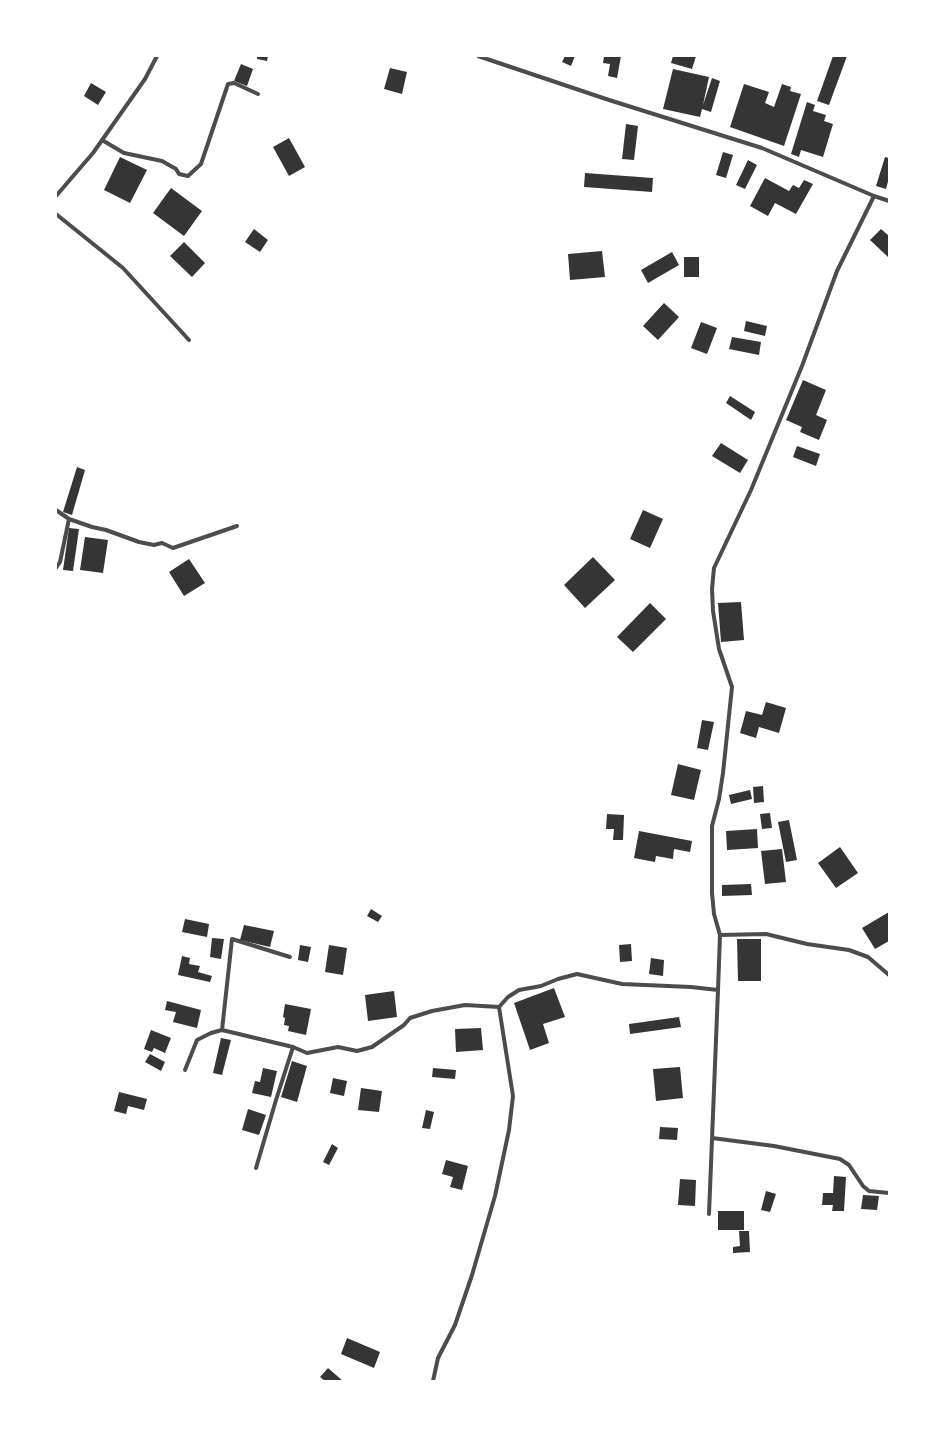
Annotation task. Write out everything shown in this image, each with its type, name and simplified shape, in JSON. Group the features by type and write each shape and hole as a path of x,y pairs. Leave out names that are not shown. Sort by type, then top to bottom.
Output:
{"street":[{"path":"56,196 93,153 145,79 157,56"},
{"path":"478,56 609,100 762,148 889,201"},
{"path":"102,140 124,152 162,161 176,169 179,174 188,176 201,164 228,84 234,84 258,94"},
{"path":"709,1214 720,935 714,914 712,893 712,826 719,799 723,773 732,687 719,648 713,611 712,589 714,568 751,490 802,366 836,272 874,196"},
{"path":"56,214 123,268 189,340"},
{"path":"56,510 69,519 92,527 106,530 139,542 154,545 162,543 173,548 237,526"},
{"path":"56,568 60,562 69,519"},
{"path":"720,935 766,934 807,944 849,950 868,957 889,975"},
{"path":"222,1030 232,939 290,957"},
{"path":"433,1381 438,1358 455,1325 472,1276 495,1196 509,1130 513,1096 499,1007 508,996 519,990 541,986 558,979 577,974 622,984 690,987 718,990"},
{"path":"185,1070 197,1040 211,1033 222,1030 293,1047 307,1053 338,1047 357,1051 372,1047 404,1025 410,1018 432,1011 465,1005 499,1007"},
{"path":"256,1168 293,1047"},
{"path":"712,1138 774,1146 840,1159 849,1165 863,1186 869,1191 889,1193"}],"building":[{"path":"257,56 268,56 267,61 257,59"},
{"path":"565,56 575,56 571,66 562,62"},
{"path":"604,56 621,56 617,78 608,76 610,64 603,63"},
{"path":"673,56 696,56 692,69 671,63"},
{"path":"833,56 847,56 829,105 817,101"},
{"path":"241,64 253,69 247,86 234,81"},
{"path":"390,68 407,72 402,94 384,89"},
{"path":"673,69 709,77 703,105 712,78 720,81 711,112 702,109 700,117 663,109"},
{"path":"91,83 106,92 98,105 84,96"},
{"path":"744,84 769,92 765,103 774,107 782,84 791,87 790,91 801,94 784,146 730,127"},
{"path":"807,102 815,105 813,111 826,115 824,121 833,124 823,157 801,150 799,157 791,154"},
{"path":"626,124 638,126 634,160 622,159"},
{"path":"289,138 305,167 289,176 273,147"},
{"path":"723,152 733,155 726,178 716,175"},
{"path":"120,157 147,170 130,203 104,190"},
{"path":"885,157 889,158 889,178 886,189 876,186"},
{"path":"748,160 757,165 745,189 736,185"},
{"path":"585,173 653,178 652,192 584,187"},
{"path":"765,178 789,191 793,185 799,188 804,180 813,184 796,214 775,203 768,216 750,206"},
{"path":"171,188 202,211 184,236 153,213"},
{"path":"254,229 268,240 260,252 245,242"},
{"path":"881,229 889,236 888,257 870,240"},
{"path":"184,242 205,263 192,277 170,256"},
{"path":"602,251 605,277 570,280 568,254"},
{"path":"672,252 679,265 648,283 641,270"},
{"path":"684,257 699,257 699,277 684,277"},
{"path":"664,303 679,317 658,340 643,326"},
{"path":"746,321 767,326 765,336 744,331"},
{"path":"701,322 717,328 707,354 691,348"},
{"path":"732,337 761,342 759,355 729,349"},
{"path":"803,380 826,390 816,415 827,420 819,440 800,432 802,427 786,420"},
{"path":"730,396 755,412 751,420 726,403"},
{"path":"721,443 748,460 740,473 712,456"},
{"path":"797,446 820,454 816,466 793,457"},
{"path":"77,467 85,470 72,515 63,512"},
{"path":"643,510 663,519 650,548 630,539"},
{"path":"69,528 79,529 73,571 63,570"},
{"path":"85,537 108,540 103,573 80,570"},
{"path":"593,557 615,580 585,608 564,585"},
{"path":"189,559 205,583 184,596 169,572"},
{"path":"741,602 744,640 721,642 718,603"},
{"path":"650,603 666,619 633,652 617,637"},
{"path":"766,702 786,708 779,733 759,727 756,738 740,733 746,711 762,715"},
{"path":"702,720 714,722 708,750 697,748"},
{"path":"678,764 701,770 694,800 671,795"},
{"path":"763,786 764,802 754,803 753,787"},
{"path":"750,790 752,799 731,804 729,795"},
{"path":"770,813 772,828 762,829 760,814"},
{"path":"607,814 624,815 623,840 613,840 614,829 606,829"},
{"path":"789,820 797,860 786,862 778,822"},
{"path":"757,829 758,848 727,850 726,831"},
{"path":"639,831 692,841 690,852 674,849 673,859 656,856 655,862 634,858"},
{"path":"840,847 858,873 836,888 818,863"},
{"path":"782,849 786,882 765,884 761,851"},
{"path":"751,884 752,895 722,896 722,885"},
{"path":"371,909 382,916 378,922 367,916"},
{"path":"889,912 889,941 875,949 862,928"},
{"path":"185,919 209,924 207,937 182,932"},
{"path":"244,925 274,931 270,947 240,940"},
{"path":"212,938 224,939 221,959 210,957"},
{"path":"737,939 761,939 761,981 738,981"},
{"path":"631,944 632,961 620,962 619,945"},
{"path":"300,945 311,947 308,962 298,960"},
{"path":"329,945 347,948 343,975 325,972"},
{"path":"182,956 190,958 189,964 200,966 198,972 212,976 210,982 178,975"},
{"path":"651,958 664,960 663,976 649,974"},
{"path":"554,988 565,1017 543,1024 549,1043 530,1050 514,1003"},
{"path":"394,991 397,1017 368,1021 365,995"},
{"path":"167,1001 201,1010 197,1028 173,1022 176,1012 165,1010"},
{"path":"285,1004 311,1009 306,1035 288,1031 289,1026 284,1025 285,1018 283,1017"},
{"path":"679,1017 681,1027 630,1034 629,1024"},
{"path":"481,1028 483,1050 456,1052 455,1029"},
{"path":"151,1030 171,1038 165,1053 154,1048 152,1052 144,1049"},
{"path":"221,1038 231,1040 222,1075 213,1073"},
{"path":"150,1054 165,1062 161,1071 145,1062"},
{"path":"292,1061 307,1066 297,1102 281,1097"},
{"path":"680,1067 683,1098 656,1101 653,1069"},
{"path":"263,1068 277,1071 271,1097 252,1093 255,1081 260,1082"},
{"path":"433,1068 456,1070 455,1079 432,1077"},
{"path":"333,1078 347,1081 344,1096 330,1093"},
{"path":"361,1088 382,1091 379,1112 358,1110"},
{"path":"119,1092 147,1099 144,1110 128,1106 126,1114 114,1111"},
{"path":"248,1109 266,1115 259,1135 242,1130"},
{"path":"426,1110 434,1112 430,1129 422,1128"},
{"path":"660,1127 678,1128 677,1140 659,1139"},
{"path":"332,1144 338,1148 329,1165 323,1162"},
{"path":"446,1160 468,1166 462,1190 450,1187 453,1177 442,1174"},
{"path":"834,1176 846,1177 844,1211 832,1211 833,1205 822,1205 823,1193 833,1193"},
{"path":"680,1179 696,1180 695,1206 678,1205"},
{"path":"766,1191 776,1194 770,1212 761,1210"},
{"path":"863,1195 879,1196 877,1210 861,1209"},
{"path":"718,1211 744,1211 744,1230 718,1230"},
{"path":"739,1231 749,1231 750,1252 733,1253 733,1247 740,1246"},
{"path":"347,1338 380,1352 374,1368 341,1354"},
{"path":"328,1368 343,1381 325,1381 320,1377"}]}
